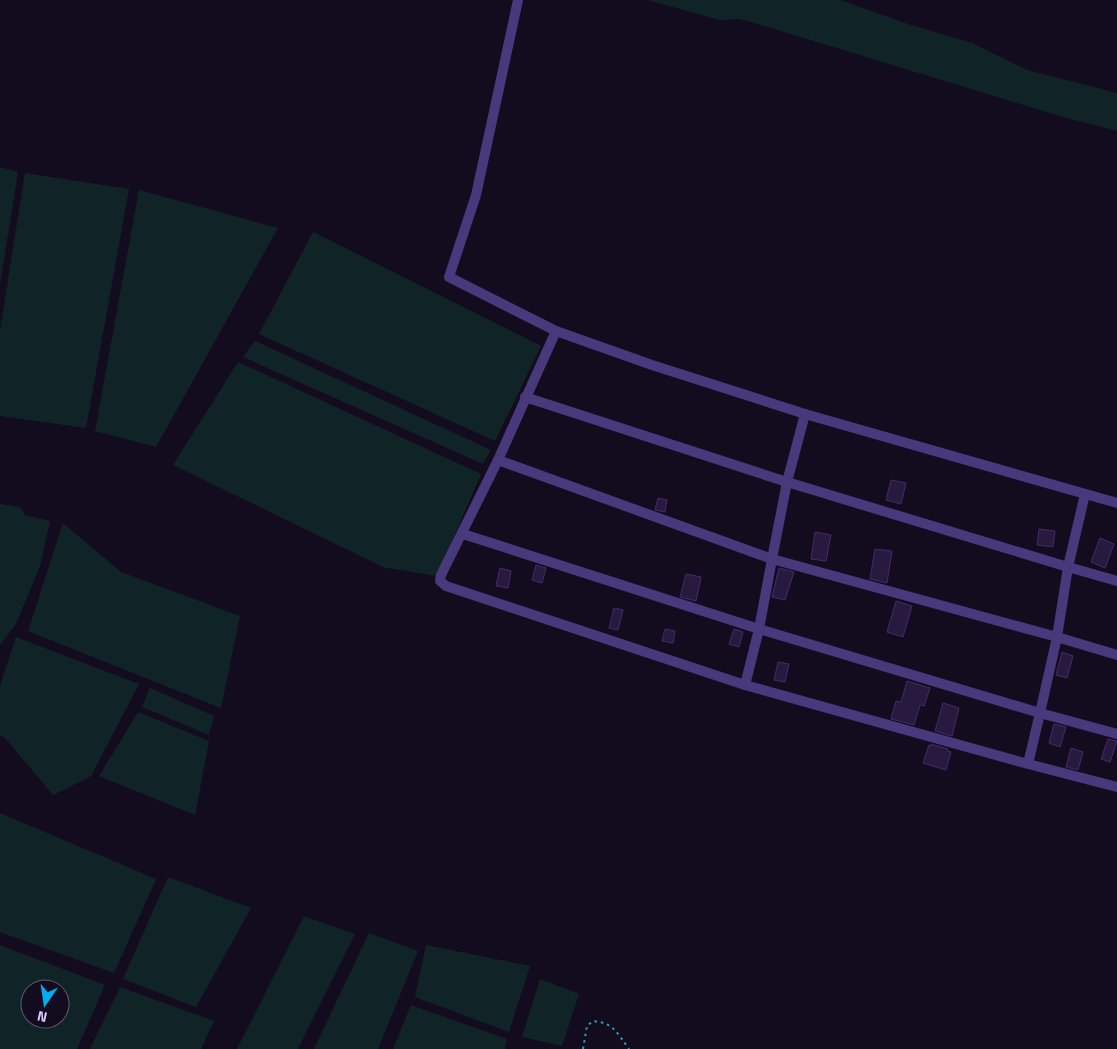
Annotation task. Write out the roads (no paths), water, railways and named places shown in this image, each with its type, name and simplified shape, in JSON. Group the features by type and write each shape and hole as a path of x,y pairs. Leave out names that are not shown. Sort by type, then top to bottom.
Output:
{"street":[{"path":"518,0 476,196 449,277 556,331 652,365 804,414 1117,503"},
{"path":"556,331 498,460 442,575 440,581 446,586 745,685 1117,787"},
{"path":"525,397 787,482 1117,581"},
{"path":"745,685 759,629 787,482 804,414"},
{"path":"498,460 772,559 1117,654"},
{"path":"1028,764 1057,637 1068,567 1085,494"},
{"path":"463,534 759,629 1040,713 1117,734"}]}
